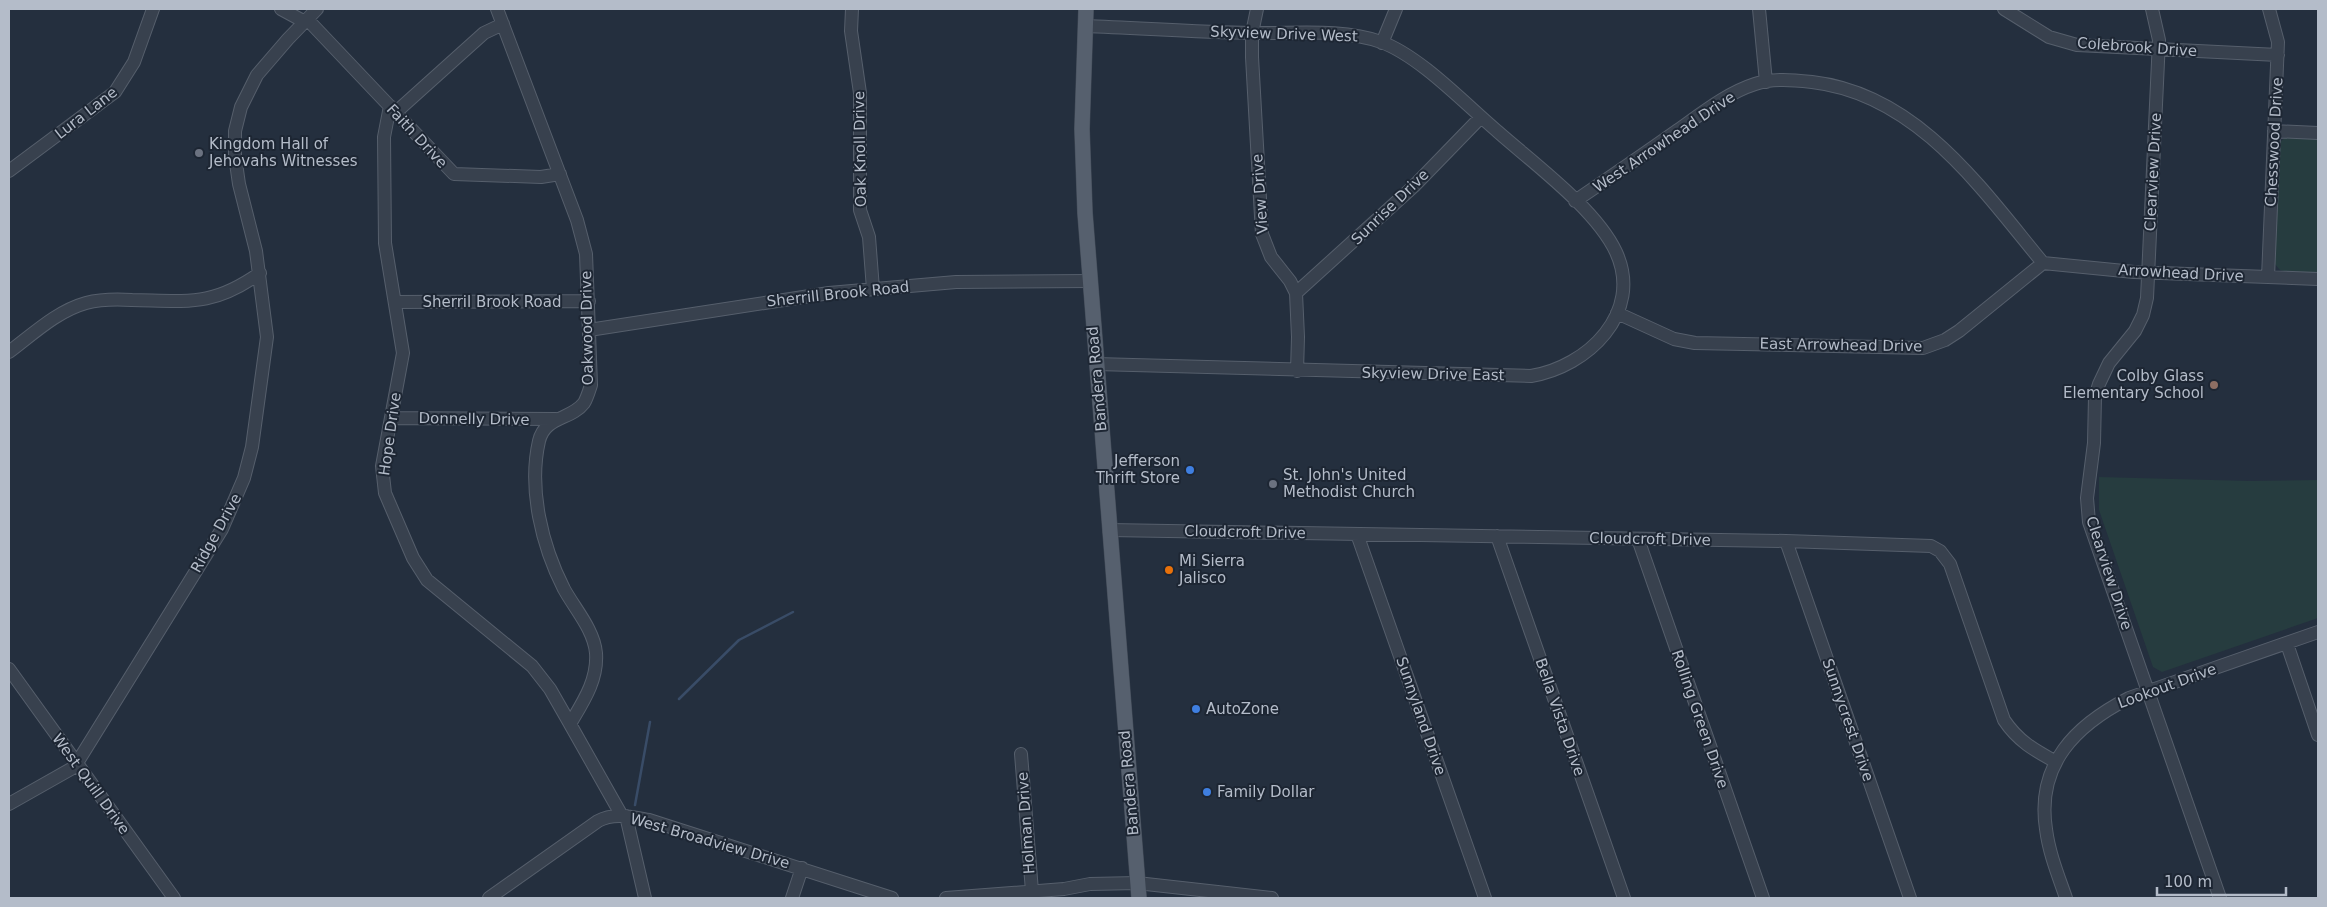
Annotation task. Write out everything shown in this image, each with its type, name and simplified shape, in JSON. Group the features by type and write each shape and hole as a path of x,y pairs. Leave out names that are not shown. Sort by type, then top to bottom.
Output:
{"main road":[{"name":"Bandera Road","path":"1086,9 1083,172 1089,281 1139,898"}],"street":[{"name":"Lura Lane","path":"9,171 115,92 127,77 134,62 153,9"},
{"name":"Faith Drive","path":"281,9 306,20 454,174 541,177 560,174"},
{"name":"Ridge Drive","path":"9,804 78,764 222,529 244,478 252,447 266,344 265,310 260,273 235,156 238,119 246,95 257,75 318,9"},
{"name":"Oakwood Drive","path":"497,9 560,174 585,248 589,302 591,385 585,402 574,412 557,419 544,429 540,440 537,482 540,518 553,564 587,627 596,653 596,667 590,687 570,724"},
{"name":"Oak Knoll Drive","path":"852,9 851,31 860,94 860,210 869,237 873,289"},
{"name":"View Drive","path":"1257,9 1252,33 1262,234 1271,257 1290,281 1296,294 1297,371"},
{"path":"1382,43 1396,9"},
{"path":"1759,9 1766,82"},
{"name":"Colebrook Drive","path":"2004,9 2039,31 2058,40 2089,46 2278,55"},
{"name":"Clearview Drive","path":"2152,9 2158,29 2159,49 2147,298 2143,315 2130,338 2109,363 2095,397 2094,443 2088,498 2089,522 2220,898"},
{"name":"Chesswood Drive","path":"2268,277 2278,55 2278,42 2269,9"},
{"path":"392,110 484,33 503,24"},
{"name":"Skyview Drive West","path":"1085,26 1320,34 1361,37 1382,43 1416,62 1575,201"},
{"name":"West Arrowhead Drive","path":"1575,201 1705,111 1750,86 1789,79 1831,84 1866,96 1915,125 1961,164 2043,263"},
{"name":"Hope Drive","path":"392,110 384,137 385,243 403,353 382,466 382,482 385,493 420,571 434,588 532,666 550,689 570,724"},
{"name":"Sunrise Drive","path":"1296,294 1414,186 1481,117"},
{"path":"2274,131 2318,133"},
{"name":"Skyview Drive East","path":"1096,364 1297,371 1530,376 1543,374 1566,366 1595,347 1608,330 1617,313 1622,286 1620,264 1608,238 1575,201"},
{"name":"Arrowhead Drive","path":"2043,263 2147,273 2318,279"},
{"name":"East Arrowhead Drive","path":"1617,313 1674,338 1694,343 1922,348 1945,340 1959,331 2043,263"},
{"path":"9,352 56,317 87,303 108,299 203,300 226,294 260,273"},
{"name":"Sherrill Brook Road","path":"589,330 799,296 956,282 1089,281"},
{"name":"Sherril Brook Road","path":"395,302 589,302"},
{"name":"Donnelly Drive","path":"391,418 557,419"},
{"name":"Cloudcroft Drive","path":"1109,530 1923,544 1940,551 1950,564 2004,720 2012,734 2024,744 2056,762"},
{"name":"Sunnyland Drive","path":"1357,534 1485,898"},
{"name":"Bella Vista Drive","path":"1497,536 1624,898"},
{"name":"Rolling Green Drive","path":"1638,539 1763,898"},
{"name":"Sunnycrest Drive","path":"1786,541 1910,898"},
{"name":"Lookout Drive","path":"2066,898 2049,848 2044,816 2047,788 2056,762 2070,740 2088,722 2109,708 2148,691 2318,632"},
{"path":"2287,644 2318,735"},
{"name":"West Quill Drive","path":"9,669 174,898"},
{"path":"570,724 624,816 645,898"},
{"name":"Holman Drive","path":"1021,754 1032,891"},
{"name":"West Broadview Drive","path":"489,898 598,821 606,817 624,816 650,820 892,898"},
{"path":"792,898 802,868"},
{"path":"946,898 1090,884 1138,883 1272,898"}],"green space":[{"path":"2287,136 2318,137 2318,273 2284,271 2280,270 2274,263 2280,142"},
{"path":"2099,477 2249,481 2318,480 2318,618 2162,672 2153,667 2099,510"}],"waterway":[{"path":"679,699 739,640 793,612"},
{"path":"635,805 650,722"}],"place":[{"name":"Kingdom Hall of Jehovahs Witnesses","path":"199,153"},
{"name":"Colby Glass Elementary School","path":"2214,385"},
{"name":"Jefferson Thrift Store","path":"1190,470"},
{"name":"St. John's United Methodist Church","path":"1273,484"},
{"name":"Mi Sierra Jalisco","path":"1169,570"},
{"name":"AutoZone","path":"1196,709"},
{"name":"Family Dollar","path":"1207,792"}]}
